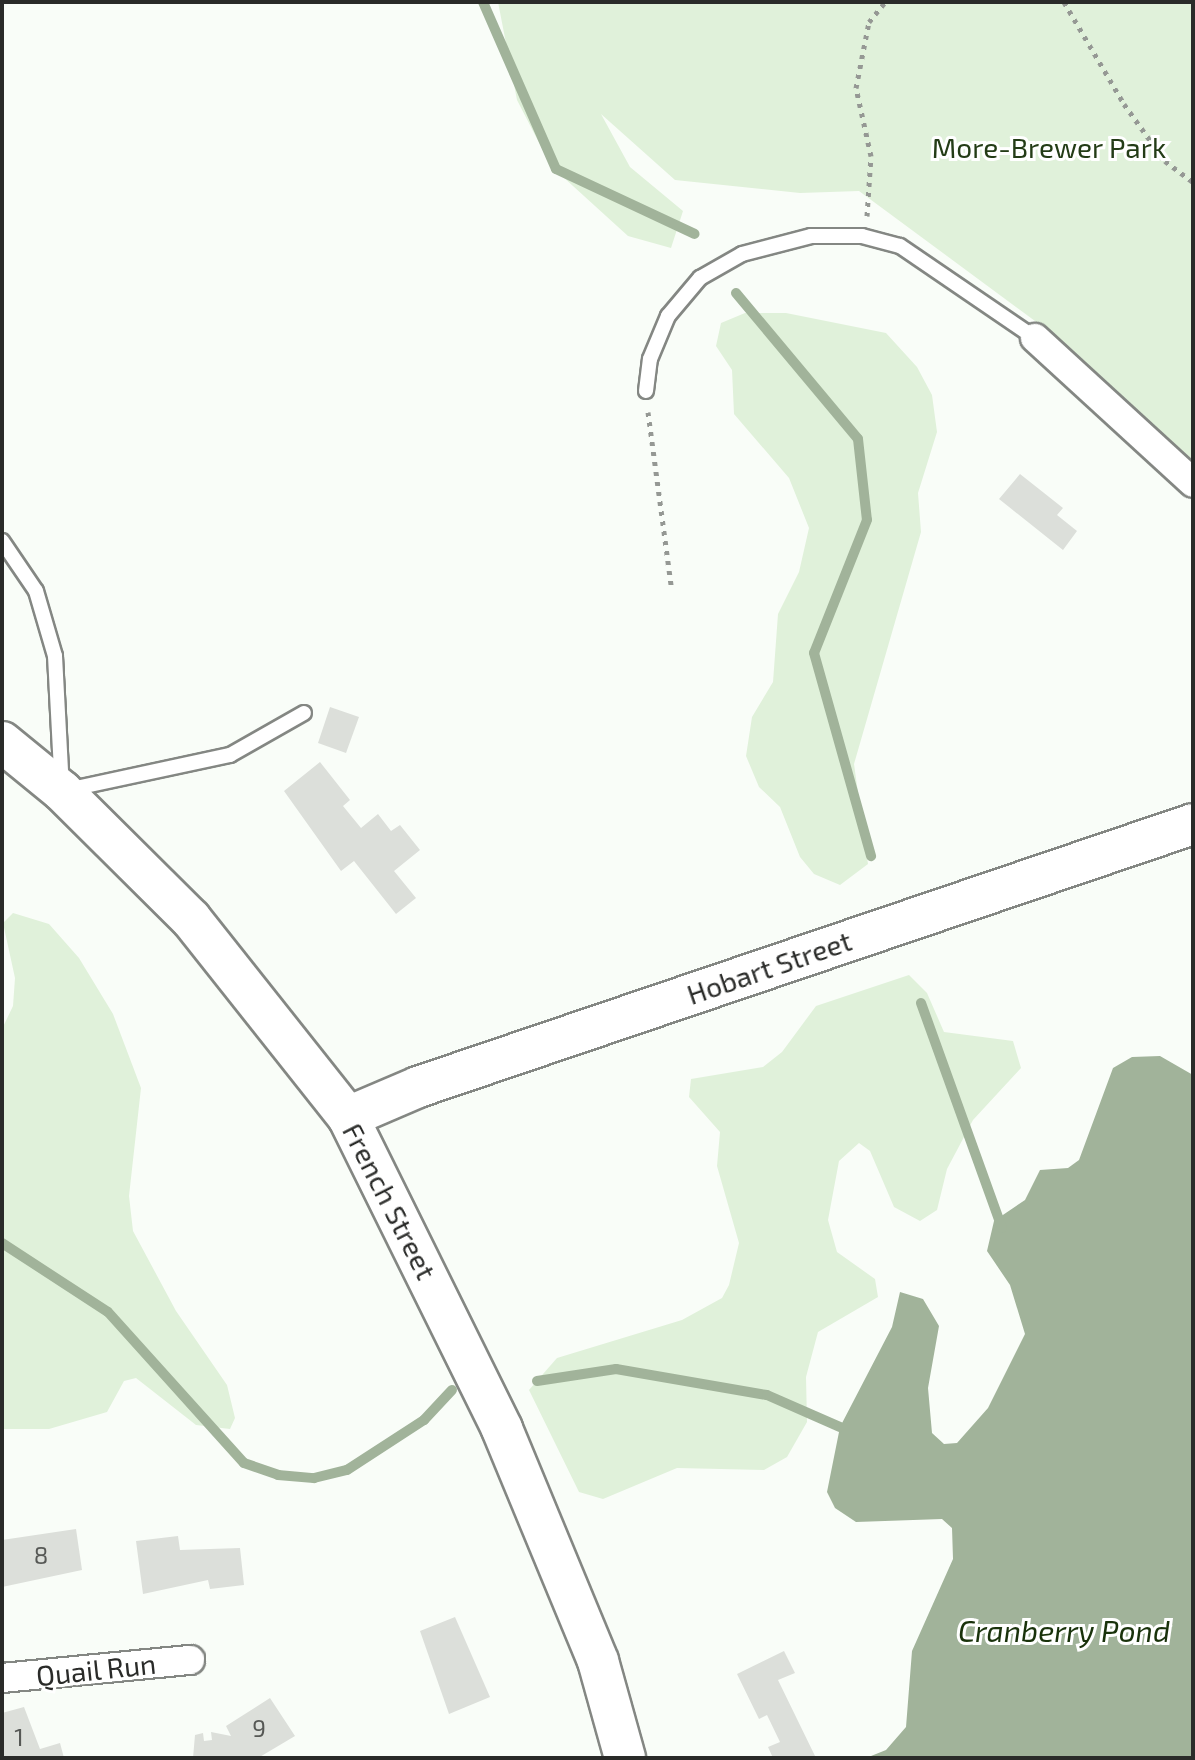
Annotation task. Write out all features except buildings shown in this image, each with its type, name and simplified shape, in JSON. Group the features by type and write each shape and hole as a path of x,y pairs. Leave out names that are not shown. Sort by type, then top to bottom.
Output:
{"street":[{"path":"1035,338 1193,483"},
{"name":"French Street","path":"2,742 62,791 191,919 348,1117 502,1429 598,1661 625,1758"},
{"name":"Hobart Street","path":"348,1117 418,1087 1193,824"},
{"name":"Quail Run","path":"2,1678 190,1660"}],"lane":[{"path":"646,391 650,359 668,316 700,278 774,242 862,236 900,246 972,290 1035,338"},
{"path":"2,541 36,591 55,656 62,791 230,755 304,713"}],"path":[{"path":"862,236 872,190 871,156 856,88 869,22 885,2"},
{"path":"1064,2 1124,104 1165,161 1193,182"},
{"path":"646,391 671,585"}],"green space":[{"name":"More-Brewer Park","path":"498,2 1193,2 1193,461 1035,321 859,191 800,193 675,180 601,114 630,167 683,211 671,248 628,236 551,166 517,100"},
{"path":"745,313 786,313 886,333 917,367 932,395 937,432 918,493 921,532 854,764 868,864 840,885 814,874 800,857 780,807 759,787 746,756 752,717 773,682 778,614 799,572 809,528 789,478 734,414 732,370 716,346 721,323"},
{"path":"13,913 49,924 79,958 113,1014 141,1088 129,1196 133,1231 176,1311 227,1385 235,1418 230,1429 196,1425 136,1378 124,1381 107,1412 49,1429 2,1429 2,1029 13,1006 15,978 3,923"},
{"path":"909,975 927,993 944,1032 1013,1041 1021,1068 973,1120 947,1169 937,1210 920,1221 894,1207 870,1151 859,1143 839,1161 828,1220 837,1252 875,1279 878,1297 818,1332 806,1377 807,1422 787,1457 764,1470 677,1468 603,1499 579,1492 529,1390 557,1358 682,1320 722,1298 729,1285 739,1243 717,1166 720,1132 689,1097 691,1079 763,1067 782,1052 816,1006"}],"water":[{"name":"Cranberry Pond","path":"1160,1056 1193,1075 1193,1758 866,1758 886,1750 906,1727 912,1651 953,1559 952,1528 942,1519 856,1522 835,1508 827,1492 840,1427 892,1327 900,1292 923,1299 939,1326 928,1388 932,1433 944,1444 957,1443 988,1408 1025,1334 1010,1285 987,1251 994,1221 1025,1200 1040,1170 1068,1168 1079,1160 1113,1068 1132,1057"}],"waterway":[{"path":"483,2 556,169 695,234"},
{"path":"736,293 858,439 867,520 814,653 871,856"},
{"path":"921,1003 1002,1228"},
{"path":"2,1243 108,1312 244,1463 278,1475 314,1478 347,1470 424,1420 452,1390"},
{"path":"537,1381 616,1369 767,1395 840,1427"}]}
